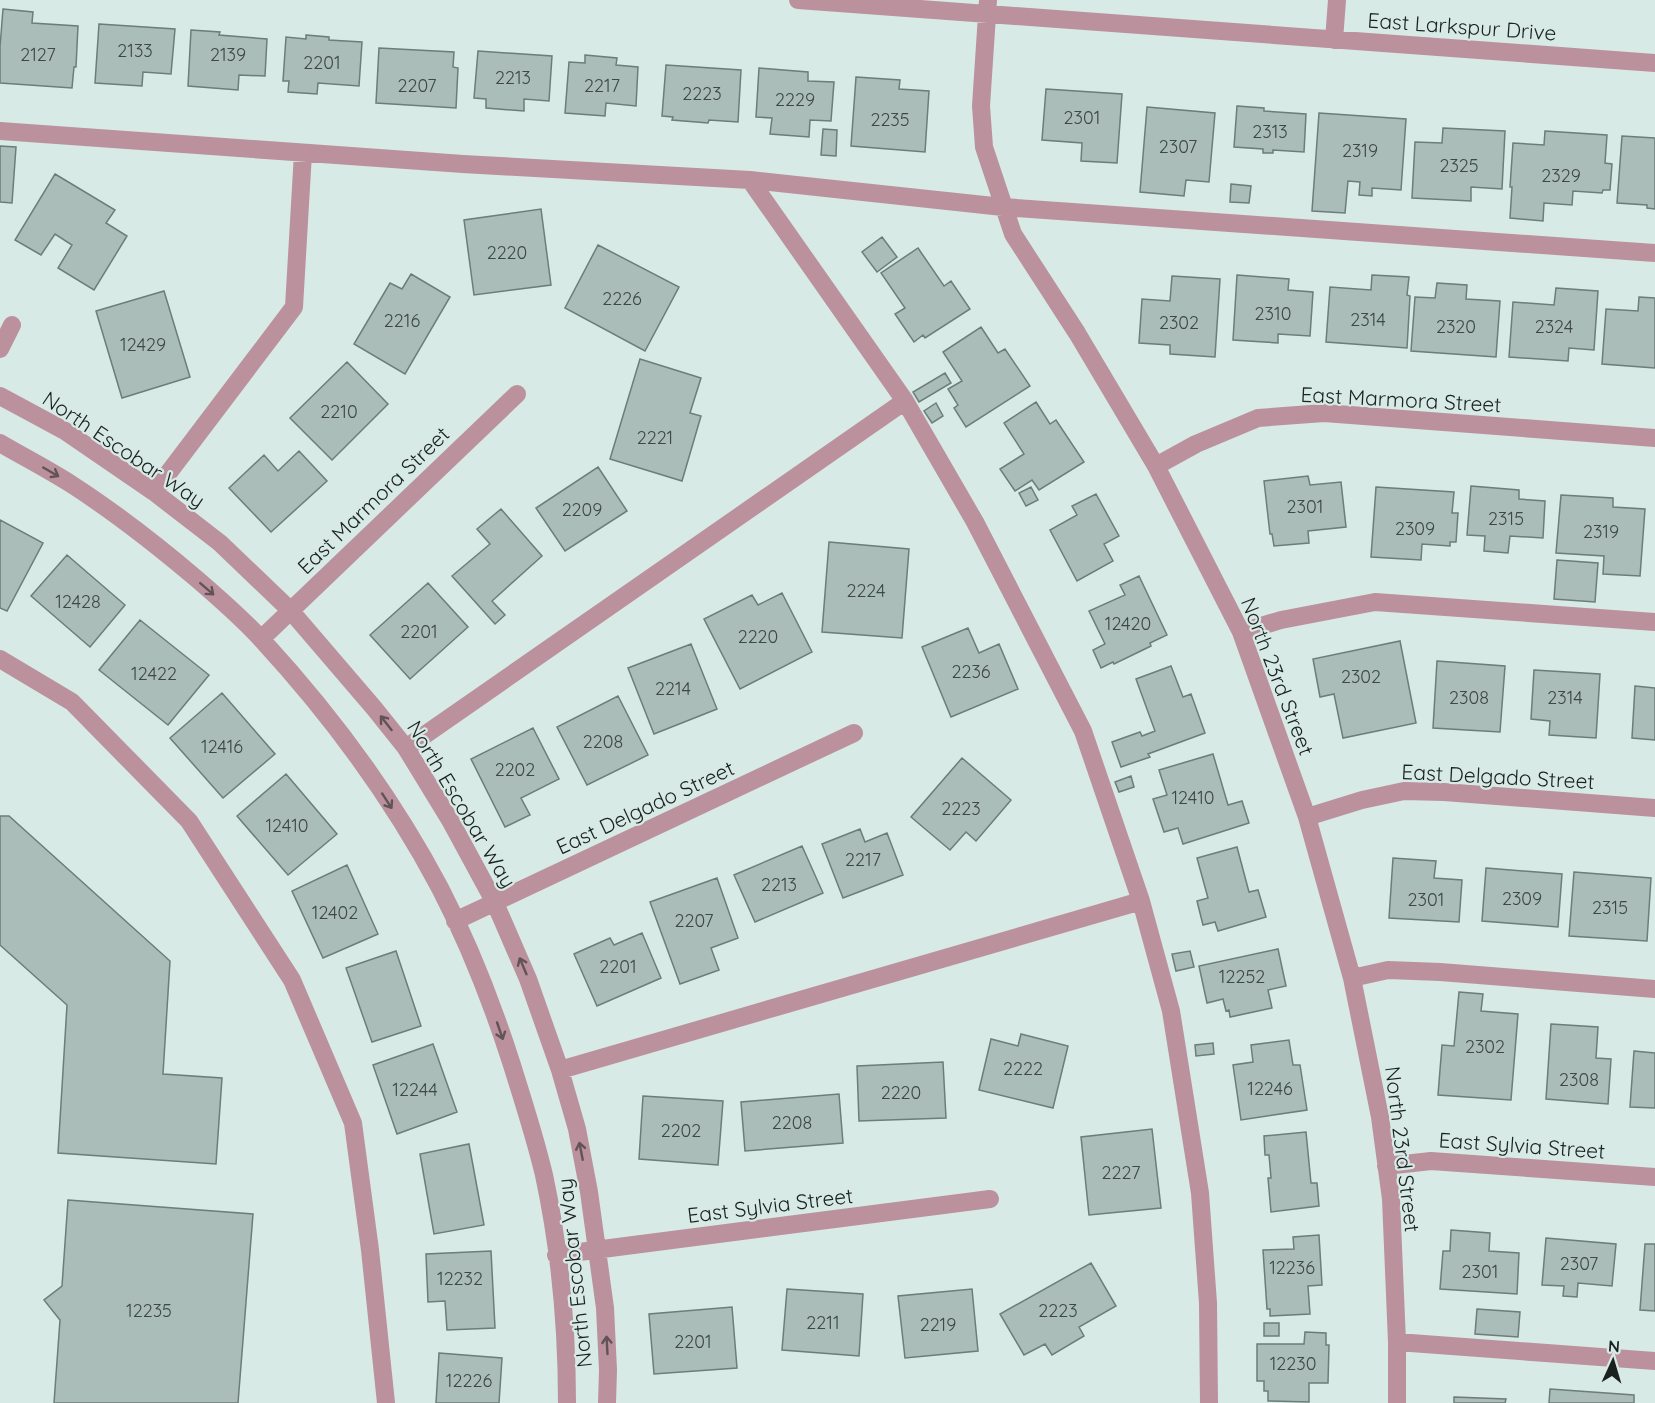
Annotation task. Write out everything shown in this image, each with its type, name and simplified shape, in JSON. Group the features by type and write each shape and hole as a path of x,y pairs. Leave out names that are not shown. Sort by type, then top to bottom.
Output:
{"street":[{"name":"East Larkspur Drive","path":"798,0 987,7 1334,40 1655,63"},
{"path":"1334,40 1337,0"},
{"name":"North 23rd Street","path":"987,7 981,106 984,147 1013,234 1077,333 1156,466 1241,632 1307,817 1352,978 1380,1117 1391,1199 1397,1403"},
{"path":"0,131 303,153 750,180 1003,207 1655,253"},
{"path":"154,492 294,307 303,153"},
{"path":"750,180 905,401 975,522 1083,731 1141,901 1171,1011 1200,1193 1208,1303 1209,1403"},
{"path":"0,349 12,325"},
{"name":"East Marmora Street","path":"261,639 517,394"},
{"name":"North Escobar Way","path":"0,396 65,431 154,492 220,543 291,610 349,678 405,748 450,820 495,903 528,979 560,1070 577,1129 589,1192 605,1308 607,1403"},
{"path":"405,748 905,401"},
{"name":"East Marmora Street","path":"1156,466 1196,444 1258,418 1324,413 1655,438"},
{"name":"North Escobar Way","path":"0,444 71,484 162,550 214,594 261,639 349,746 418,850 440,889 479,974 499,1027 543,1174 563,1304 567,1403"},
{"path":"1241,632 1281,620 1375,602 1655,622"},
{"path":"0,659 72,702 189,822 292,980 353,1123 370,1250 386,1403"},
{"name":"East Delgado Street","path":"455,921 854,733"},
{"name":"East Delgado Street","path":"1307,817 1362,800 1404,791 1655,808"},
{"path":"560,1070 1141,901"},
{"path":"1352,978 1389,970 1655,989"},
{"name":"East Sylvia Street","path":"1386,1166 1431,1161 1655,1177"},
{"name":"East Sylvia Street","path":"556,1255 990,1199"},
{"path":"1397,1342 1655,1361"}],"building":[{"path":"3,9 33,12 32,23 78,26 76,67 74,67 72,88 0,83"},
{"path":"99,24 175,29 171,74 143,72 142,86 95,83"},
{"path":"191,30 267,39 265,76 239,75 238,90 188,86"},
{"path":"306,35 329,37 329,40 362,42 359,86 318,83 317,94 288,92 289,81 283,81 286,37 306,39"},
{"path":"379,48 454,52 453,67 458,68 456,108 376,103"},
{"path":"478,51 552,56 549,101 524,99 524,111 486,108 486,99 474,98"},
{"path":"585,55 617,58 616,65 638,67 636,106 606,103 605,116 565,113 569,62 585,63"},
{"path":"666,65 741,70 738,122 709,120 708,123 672,120 673,117 662,116"},
{"path":"759,68 808,72 808,81 834,82 831,121 810,120 809,137 770,134 772,118 756,117"},
{"path":"856,77 900,80 899,89 929,91 925,152 851,146"},
{"path":"1046,89 1122,94 1117,163 1081,161 1082,143 1042,140"},
{"path":"1237,106 1264,108 1264,111 1306,114 1304,152 1273,150 1273,153 1263,153 1263,149 1234,147"},
{"path":"1147,107 1215,113 1209,182 1186,180 1184,196 1140,192"},
{"path":"1319,113 1406,119 1401,190 1372,188 1372,196 1359,195 1360,182 1348,181 1345,213 1312,211"},
{"path":"1443,128 1505,131 1502,189 1471,187 1471,201 1412,198 1415,142 1442,143"},
{"path":"823,129 837,130 836,156 821,155"},
{"path":"1545,131 1607,135 1605,163 1612,164 1610,190 1603,190 1602,193 1573,191 1572,205 1544,203 1543,221 1510,218 1513,143 1544,145"},
{"path":"1622,136 1655,138 1655,209 1647,208 1647,205 1617,203"},
{"path":"0,146 16,147 12,203 0,202"},
{"path":"55,174 115,210 106,223 127,236 94,290 58,268 72,245 55,234 41,255 15,240"},
{"path":"1231,184 1251,186 1249,203 1230,202"},
{"path":"541,209 551,285 474,295 464,220"},
{"path":"882,237 897,257 877,272 862,252"},
{"path":"598,245 679,287 645,351 565,308"},
{"path":"918,248 944,286 951,281 970,309 925,338 923,335 914,342 895,314 905,308 881,273"},
{"path":"411,274 450,297 405,374 354,344 390,283 402,289"},
{"path":"1237,275 1289,279 1288,290 1313,292 1310,336 1278,334 1278,343 1233,340"},
{"path":"1372,275 1409,277 1407,348 1326,342 1330,287 1371,290"},
{"path":"1172,276 1220,279 1215,357 1170,354 1170,345 1139,343 1142,299 1170,301"},
{"path":"1437,283 1467,285 1466,299 1500,301 1496,357 1411,351 1415,297 1435,298"},
{"path":"1556,288 1598,291 1594,350 1569,348 1568,361 1509,357 1513,302 1554,305"},
{"path":"164,291 190,377 122,398 96,311"},
{"path":"1639,297 1655,298 1655,368 1602,364 1606,309 1638,311"},
{"path":"981,327 998,353 1005,349 1030,386 966,427 954,408 958,405 948,389 962,381 943,352"},
{"path":"640,359 701,378 690,413 701,416 682,481 610,459"},
{"path":"347,362 388,404 332,460 290,418"},
{"path":"945,373 951,383 919,402 913,392"},
{"path":"1036,402 1050,424 1056,420 1084,462 1039,490 1032,480 1015,491 1000,469 1024,454 1004,423"},
{"path":"936,403 943,416 932,423 924,411"},
{"path":"299,451 327,481 271,532 229,488 264,455 278,471"},
{"path":"598,467 627,511 565,551 536,508"},
{"path":"1308,476 1310,485 1341,482 1346,527 1308,531 1309,543 1274,546 1272,534 1270,534 1264,481"},
{"path":"1471,486 1519,490 1519,499 1545,501 1543,538 1510,536 1508,553 1484,551 1485,536 1467,535"},
{"path":"1031,487 1038,500 1026,506 1019,493"},
{"path":"1376,487 1454,492 1452,513 1458,513 1456,542 1450,542 1450,546 1422,544 1421,560 1371,557"},
{"path":"1096,494 1119,536 1104,544 1113,561 1077,581 1050,530 1077,515 1072,506"},
{"path":"1561,495 1613,498 1613,507 1645,509 1640,576 1603,574 1604,556 1556,553"},
{"path":"501,509 542,556 492,601 505,615 495,624 452,576 490,544 477,529"},
{"path":"0,520 43,543 7,611 0,608"},
{"path":"829,542 909,549 902,638 822,632"},
{"path":"67,555 125,605 90,647 31,596"},
{"path":"1557,560 1598,563 1595,602 1554,599"},
{"path":"1139,576 1167,635 1150,643 1151,646 1101,668 1093,650 1105,644 1089,611 1125,595 1120,585"},
{"path":"428,583 468,627 410,679 370,635"},
{"path":"782,593 812,652 740,689 704,619 752,595 758,605"},
{"path":"140,620 209,675 168,725 99,670"},
{"path":"968,628 979,653 999,644 1018,689 951,717 922,647"},
{"path":"1400,641 1416,723 1343,738 1334,694 1320,697 1313,659"},
{"path":"691,644 717,709 654,734 628,668"},
{"path":"1437,661 1505,666 1500,732 1433,728"},
{"path":"1171,666 1183,697 1191,694 1205,733 1148,754 1150,757 1121,767 1112,742 1140,732 1142,736 1155,731 1136,679"},
{"path":"1534,670 1600,674 1596,738 1549,735 1550,721 1531,719"},
{"path":"1635,686 1655,688 1655,740 1632,738"},
{"path":"222,693 275,754 223,798 170,738"},
{"path":"618,696 648,755 587,785 557,727"},
{"path":"533,728 559,779 521,798 530,815 505,827 471,759"},
{"path":"1213,754 1228,805 1242,801 1249,823 1183,844 1178,828 1164,832 1153,799 1167,795 1159,770"},
{"path":"962,758 1011,800 976,841 966,832 950,850 911,817"},
{"path":"286,774 337,834 288,875 237,816"},
{"path":"1131,776 1134,787 1119,792 1115,782"},
{"path":"0,816 9,816 170,961 163,1074 222,1078 216,1164 58,1153 67,1005 0,945"},
{"path":"860,829 865,842 887,833 903,875 843,898 822,844"},
{"path":"802,846 823,893 755,922 734,875"},
{"path":"1237,847 1249,892 1258,890 1266,917 1218,931 1215,922 1203,925 1197,901 1208,898 1197,858"},
{"path":"1393,858 1436,861 1434,878 1462,880 1459,922 1389,918"},
{"path":"347,865 378,934 323,958 292,891"},
{"path":"1486,868 1562,874 1558,927 1482,921"},
{"path":"1574,872 1651,878 1647,941 1569,936"},
{"path":"717,878 738,938 711,948 719,970 680,984 650,902"},
{"path":"642,933 661,978 597,1006 574,954 610,938 614,945"},
{"path":"1278,949 1286,986 1268,990 1272,1008 1230,1017 1223,999 1207,1003 1199,966"},
{"path":"396,951 421,1026 372,1042 346,968"},
{"path":"1190,951 1194,967 1176,971 1172,954"},
{"path":"1459,992 1483,994 1481,1011 1518,1014 1511,1100 1438,1095 1442,1045 1454,1046"},
{"path":"1551,1024 1598,1027 1596,1058 1611,1059 1608,1104 1546,1099"},
{"path":"1021,1034 1068,1046 1053,1108 979,1090 991,1039 1018,1046"},
{"path":"1289,1040 1293,1065 1300,1065 1307,1110 1241,1120 1233,1065 1253,1062 1251,1045"},
{"path":"1213,1043 1214,1054 1196,1056 1195,1045"},
{"path":"433,1044 457,1112 397,1134 373,1065"},
{"path":"1634,1051 1655,1053 1655,1108 1630,1107"},
{"path":"943,1062 946,1118 859,1121 857,1066"},
{"path":"839,1094 843,1143 745,1151 741,1102"},
{"path":"643,1096 723,1101 718,1165 639,1159"},
{"path":"1152,1129 1161,1208 1089,1215 1081,1137"},
{"path":"1306,1132 1311,1183 1317,1183 1319,1206 1271,1212 1268,1178 1271,1178 1269,1155 1265,1155 1264,1136"},
{"path":"469,1144 484,1225 434,1234 420,1154"},
{"path":"68,1200 253,1214 238,1403 54,1403 60,1320 44,1300 62,1286"},
{"path":"1451,1230 1490,1233 1489,1251 1519,1253 1517,1294 1440,1289 1443,1251 1450,1251"},
{"path":"1319,1235 1322,1285 1308,1286 1310,1314 1270,1316 1270,1309 1267,1309 1263,1250 1294,1249 1293,1237"},
{"path":"1546,1238 1616,1244 1612,1286 1578,1283 1577,1297 1563,1296 1564,1286 1542,1285"},
{"path":"1645,1244 1655,1244 1655,1311 1640,1310"},
{"path":"491,1251 495,1328 447,1330 445,1301 428,1302 426,1254"},
{"path":"1091,1263 1116,1306 1079,1327 1084,1336 1052,1355 1045,1344 1024,1355 1000,1314"},
{"path":"787,1289 863,1294 859,1356 782,1350"},
{"path":"972,1289 978,1351 905,1358 898,1296"},
{"path":"732,1307 737,1368 654,1374 649,1314"},
{"path":"1477,1309 1520,1312 1518,1337 1475,1334"},
{"path":"1264,1323 1279,1323 1279,1336 1264,1336"},
{"path":"1305,1332 1326,1333 1326,1345 1329,1345 1328,1383 1309,1383 1309,1402 1268,1401 1268,1391 1264,1391 1264,1381 1257,1381 1257,1344 1304,1344"},
{"path":"439,1353 502,1358 499,1403 436,1403"},
{"path":"1550,1389 1634,1395 1634,1403 1549,1403"},
{"path":"1454,1397 1506,1399 1505,1403 1454,1403"}]}
